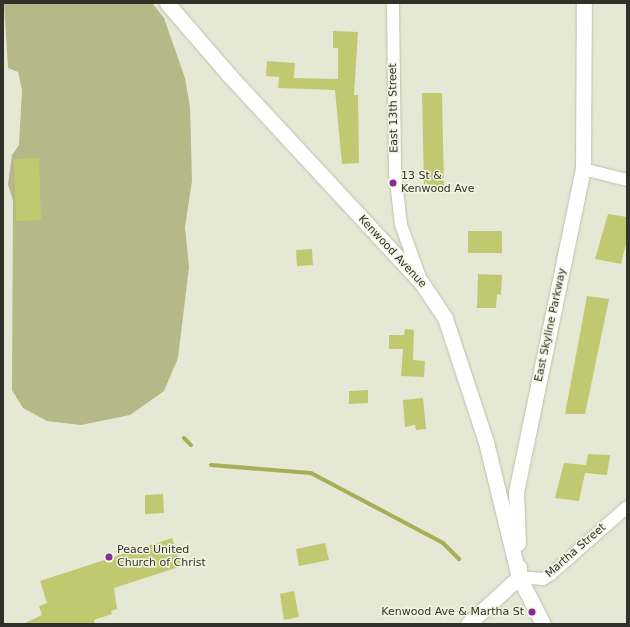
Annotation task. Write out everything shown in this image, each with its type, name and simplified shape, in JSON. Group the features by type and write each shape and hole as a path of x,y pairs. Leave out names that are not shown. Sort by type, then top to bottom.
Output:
{"street":[{"name":"Kenwood Avenue","path":"167,3 229,75 421,282 445,318 486,442 519,577 543,624"},
{"name":"East 13th Street","path":"393,3 395,173 401,225 421,282"},
{"name":"East Skyline Parkway","path":"519,577 516,492 583,169 584,3"},
{"path":"583,169 627,180"},
{"name":"Martha Street","path":"519,577 543,579 551,574 627,507"},
{"path":"468,624 519,577"}],"green space":[{"path":"4,3 152,3 164,18 185,78 190,107 192,181 185,227 189,267 178,358 164,391 130,415 81,425 47,421 23,408 12,390 13,201 8,184 12,155 19,145 22,90 18,72 8,68"}],"building":[{"path":"333,31 358,32 354,95 358,95 359,163 342,164 335,90 278,88 279,77 266,76 267,61 295,63 294,78 338,79 338,48 333,48"},
{"path":"422,93 442,93 444,189 424,189"},
{"path":"39,158 41,220 16,221 14,159"},
{"path":"608,214 627,217 627,240 621,264 595,259"},
{"path":"468,231 502,231 502,253 468,253"},
{"path":"312,249 313,265 297,266 296,250"},
{"path":"478,274 502,275 501,295 497,294 496,308 477,308"},
{"path":"587,296 609,299 585,414 565,414"},
{"path":"405,329 414,330 413,360 425,361 424,377 401,376 403,349 389,349 389,335 404,335"},
{"path":"368,390 368,403 349,404 349,391"},
{"path":"423,398 426,429 416,430 415,425 405,427 403,400"},
{"path":"588,454 610,455 607,475 585,473 579,501 555,498 564,463 586,465"},
{"path":"163,494 164,513 145,514 145,495"},
{"path":"172,538 182,566 114,588 117,609 111,611 112,614 94,620 95,624 23,624 42,615 39,606 47,603 40,581"},
{"path":"325,543 329,560 299,566 296,549"},
{"path":"294,591 299,617 284,620 280,594"}],"waterway":[{"path":"184,438 191,445"},
{"path":"211,465 311,473 443,543 459,559"}],"place":[{"name":"13 St & Kenwood Ave","path":"393,183"},
{"name":"Peace United Church of Christ","path":"109,557"},
{"name":"Kenwood Ave & Martha St","path":"532,612"}]}
